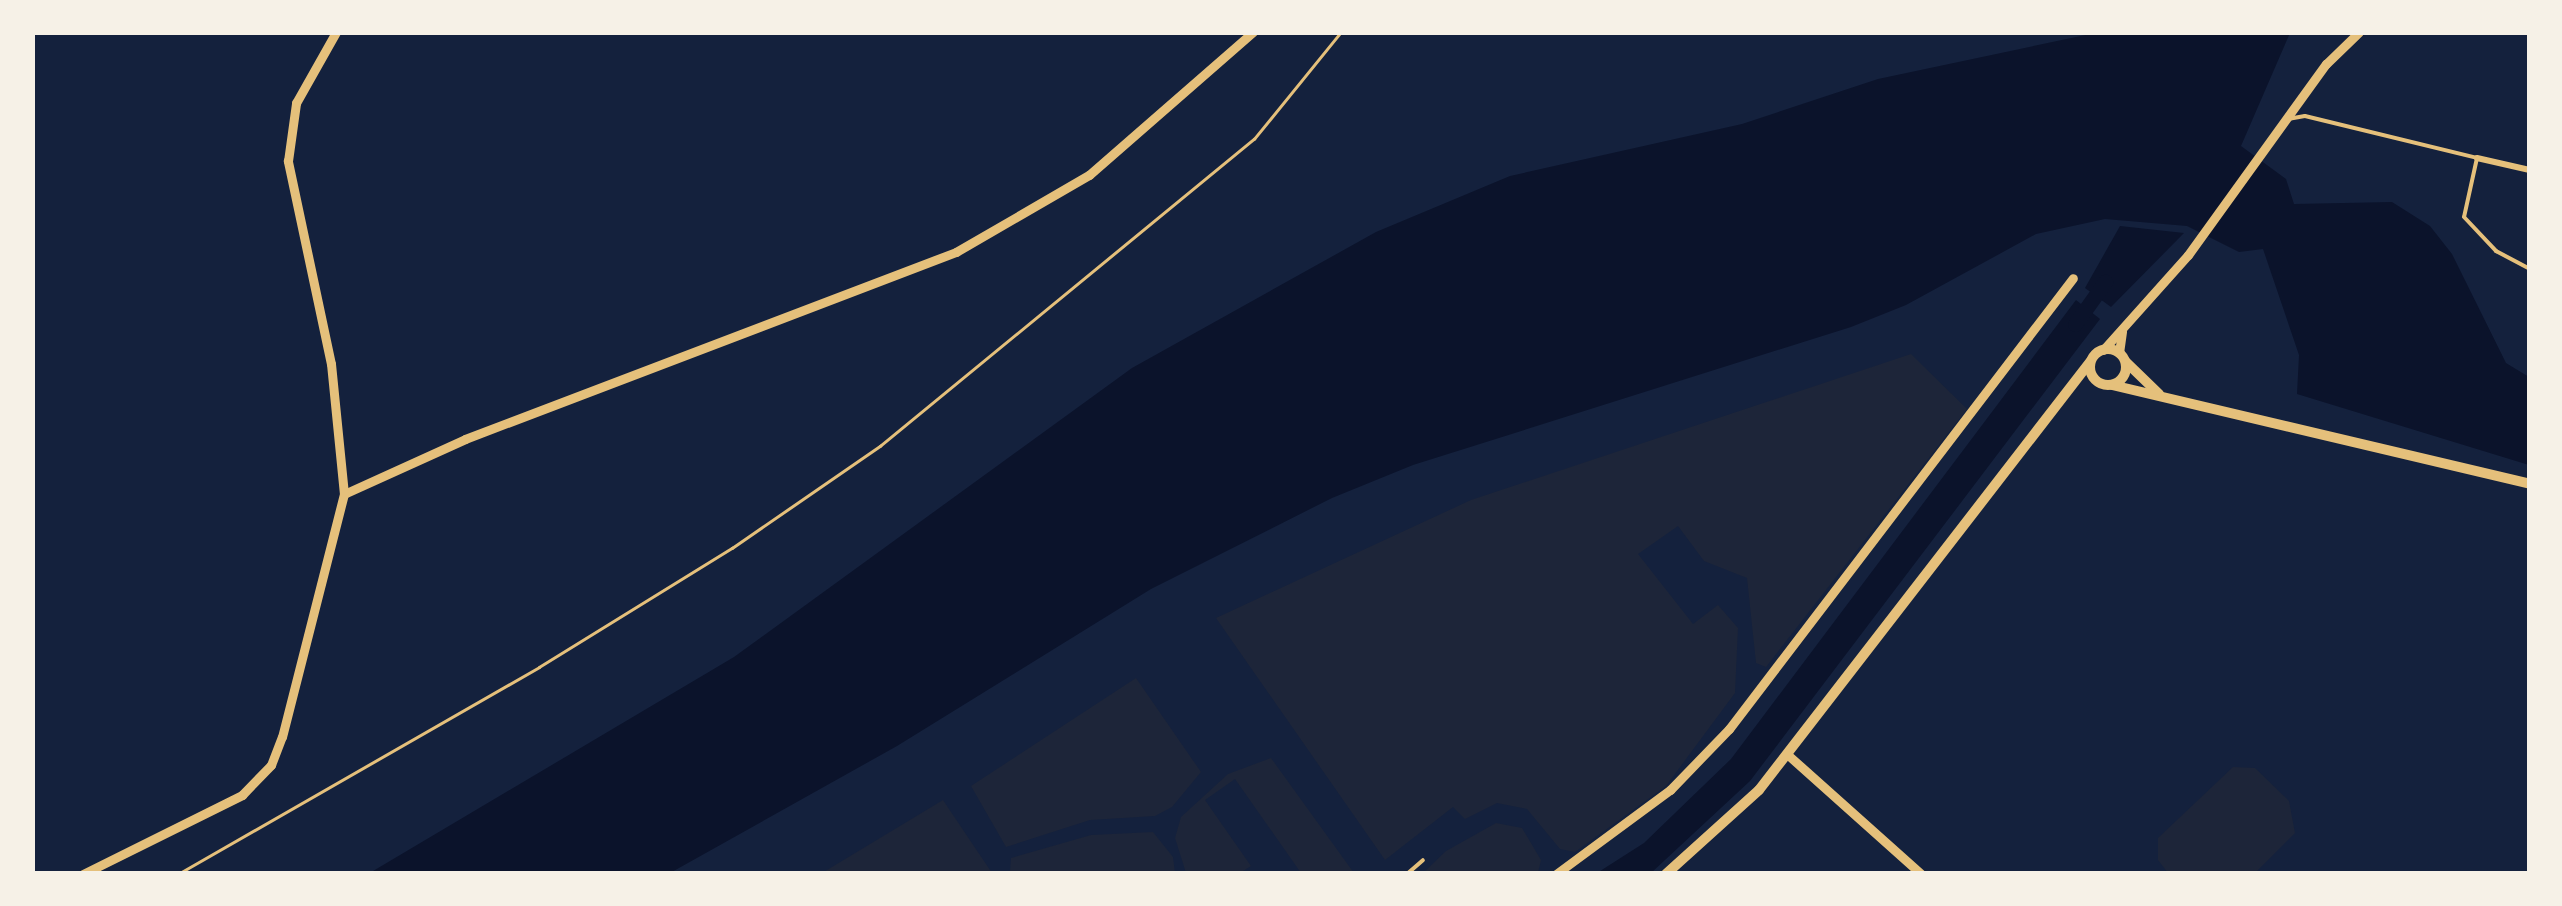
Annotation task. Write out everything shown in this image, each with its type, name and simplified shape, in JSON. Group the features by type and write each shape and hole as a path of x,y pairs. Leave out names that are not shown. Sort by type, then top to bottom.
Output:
{"street":[{"path":"83,874 201,821 242,796 271,765 344,494 331,364 288,146 296,103 336,32"},
{"path":"344,494 465,439 956,252 1089,175 1253,32"},
{"path":"1666,874 1733,817 1788,755 2074,380 2122,331 2201,238 2283,120 2359,32"},
{"path":"2477,158 2530,170"},
{"path":"1556,874 1670,790 1728,729 2073,278"},
{"path":"2112,386 2122,379 2122,331"},
{"path":"2102,350 2123,358 2160,395"},
{"path":"2090,362 2094,379"},
{"path":"2074,380 2094,379 2530,484"},
{"path":"1788,755 1921,874"}],"lane":[{"path":"2283,120 2305,116 2477,158 2464,218 2496,251 2530,269"},
{"path":"1407,874 1424,860"}],"path":[{"path":"178,874 555,657 880,446 1254,139 1342,32"}],"shaded area":[{"path":"2095,33 2290,33 2241,146 2286,179 2294,204 2392,202 2430,226 2452,254 2506,363 2529,377 2529,465 2297,394 2299,355 2263,249 2239,252 2187,226 2105,219 2036,234 1906,305 1851,327 1413,465 1332,498 1151,589 897,746 670,873 368,874 734,657 1132,368 1376,232 1510,176 1742,124 1878,79"},
{"path":"2120,226 2184,233 2111,307 2085,288"},
{"path":"2076,300 2100,319 1750,781 1651,873 1597,873 1644,843 1731,759"},
{"path":"1911,354 1967,409 1766,667 1756,663 1747,578 1704,561 1678,526 1638,554 1693,624 1718,605 1738,628 1735,693 1666,786 1575,852 1560,849 1527,809 1497,803 1465,819 1453,807 1385,860 1216,618 1471,500"},
{"path":"1136,678 1201,772 1172,807 1155,816 1090,820 1006,847 971,786"},
{"path":"1271,758 1354,873 1301,873 1235,779 1205,800 1251,866 1240,873 1186,873 1175,838 1181,817 1228,774"},
{"path":"2233,767 2255,768 2289,801 2295,833 2255,873 2168,873 2158,860 2158,838"},
{"path":"943,800 992,873 822,873"},
{"path":"1496,823 1522,828 1541,860 1538,873 1423,873 1446,851"},
{"path":"1153,832 1173,857 1175,873 1010,871 1011,858 1091,835"}],"waterway":[{"path":"2075,324 2105,282"}]}
